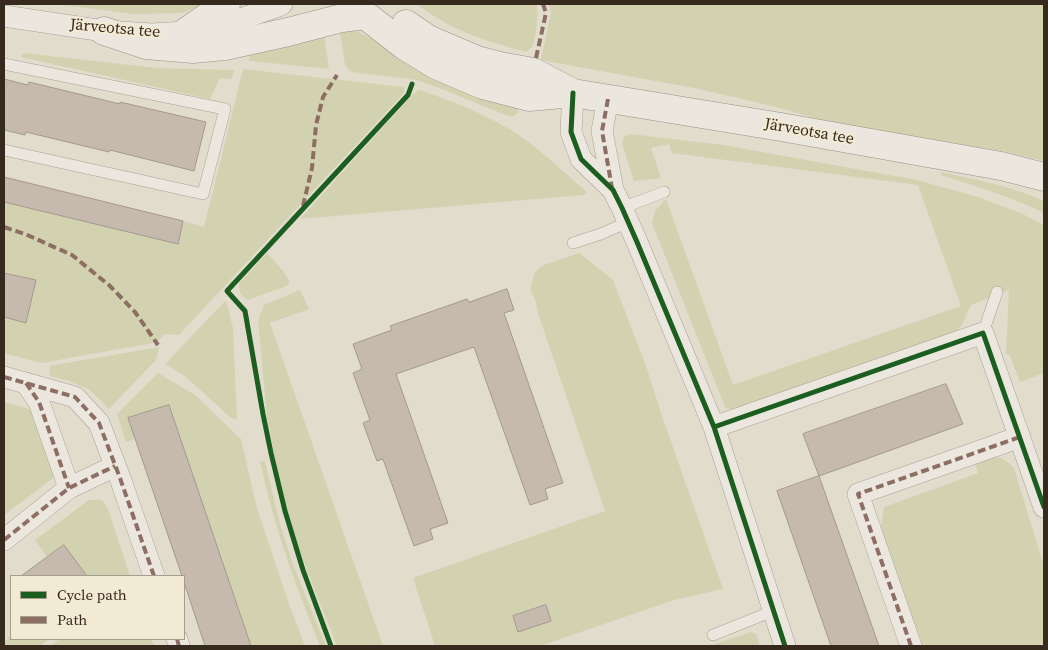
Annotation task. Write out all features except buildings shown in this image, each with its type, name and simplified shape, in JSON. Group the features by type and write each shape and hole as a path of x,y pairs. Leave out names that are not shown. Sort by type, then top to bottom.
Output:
{"main road":[{"path":"186,32 226,4"},
{"path":"104,31 146,46 193,49 225,46 288,32 342,18 367,7"},
{"name":"Järveotsa tee","path":"367,7 406,46 436,65 483,85 529,97 574,94 608,99 991,164 1044,177"}],"street":[{"name":"Järveotsa tee","path":"4,16 104,31 152,34 186,32 218,27 282,4"},
{"path":"574,94 571,132 581,159 621,207"},
{"path":"608,99 602,130 621,207 714,427 785,646"},
{"path":"714,427 983,333 1044,507"},
{"path":"4,377 75,396 99,423 154,575"},
{"path":"26,382 39,402 69,488"},
{"path":"911,646 858,494 1020,437"},
{"path":"4,540 69,488 115,466"}],"lane":[{"path":"4,64 225,110 203,194 4,150"},
{"path":"573,244 601,234 621,207 664,192"},
{"path":"983,333 997,292"},
{"path":"713,635 773,611"}],"green space":[{"path":"55,4 206,4 182,13 134,14"},
{"path":"417,4 537,4 537,24 533,45 527,52 483,39 442,21"},
{"path":"548,4 1044,4 1044,161 1007,152 832,123 776,107 699,89 541,60 551,12"},
{"path":"352,29 376,41 395,56 434,78 518,107 517,113 513,116 505,115 416,80 352,72 345,65 338,30"},
{"path":"324,35 329,69 249,61 249,55"},
{"path":"23,53 157,68 234,70 232,79 220,78 210,99 21,57"},
{"path":"243,69 404,87 404,93 179,335 164,334 158,342 42,363 4,353 4,326 6,318 26,322 36,280 4,272 4,202 177,244 183,221 204,227"},
{"path":"419,90 472,110 511,130 587,192 584,195 300,219 412,95"},
{"path":"630,134 723,145 917,180 978,197 1021,213 1044,225 1044,373 1020,382 1009,354 1006,354 1009,290 971,305 963,323 955,332 740,408 729,409 725,407 652,223 655,211 666,199 733,385 961,306 918,185 672,153 669,144 651,148 661,178 634,181 622,144 624,137"},
{"path":"941,172 994,184 1032,196 1044,201 1044,213 1006,197 941,175"},
{"path":"267,253 284,272 290,283 248,300 241,294 239,284"},
{"path":"579,253 613,280 647,369 723,589 674,600 540,646 435,646 413,578 605,511 538,313 536,302 530,289 535,272 541,266","holes":["545,605 551,621 518,632 513,616"]},
{"path":"300,290 309,309 270,323 383,646 337,646 295,538 279,479 267,417 258,320 264,305"},
{"path":"226,301 233,328 237,419 231,418 186,377 165,364"},
{"path":"159,347 156,360 109,409 90,390 69,381 50,376 49,366"},
{"path":"158,373 195,395 241,439 256,505 305,646 251,646 169,405 135,439 126,442 117,414"},
{"path":"4,402 33,410 56,476 4,515"},
{"path":"990,457 1004,460 1014,468 1044,566 1044,643 1038,646 914,646 878,543 884,507 978,473 975,463"},
{"path":"260,461 265,462 280,524 292,562 326,646 320,646 294,578 271,508"},
{"path":"89,500 102,500 108,509 130,575 86,575 64,545 47,557 35,540"},
{"path":"751,632 756,634 760,646 709,646"},
{"path":"10,637 10,640 48,640 40,646 4,646 4,642"},
{"path":"59,640 151,640 154,646 50,646"}],"marked path":[{"path":"536,58 546,13 543,4"},
{"path":"303,206 312,168 316,125 323,97 337,75"},
{"path":"608,99 602,131 612,188"},
{"path":"4,227 25,234 72,255 110,286 135,312 158,345"},
{"path":"4,377 75,397 99,423 154,575"},
{"path":"26,383 39,402 69,488"},
{"path":"911,646 858,494 1020,437"},
{"path":"4,540 69,488 115,466"},
{"path":"177,640 179,646"}],"cycle path":[{"path":"331,646 303,570 285,511 263,414 245,311 227,291 408,95 412,84"},
{"path":"573,93 571,132 581,159 613,190 637,242 714,427 785,646"},
{"path":"714,427 983,333 1044,507"}]}
